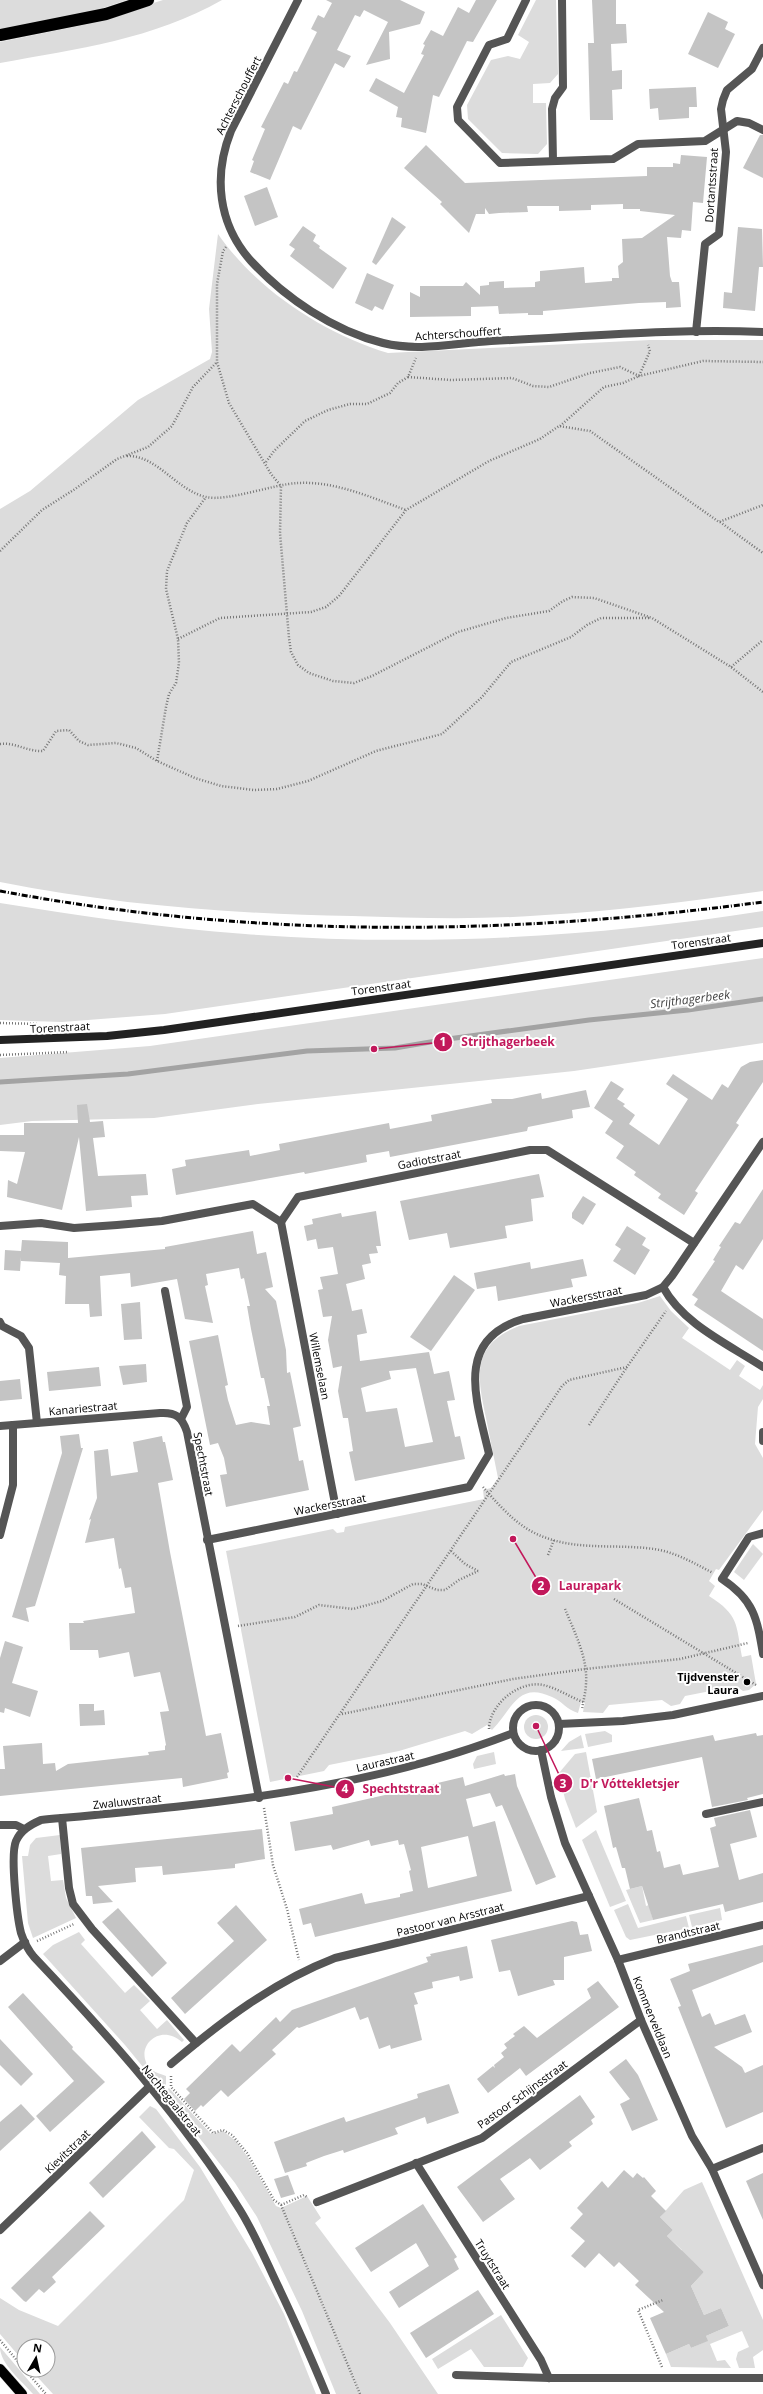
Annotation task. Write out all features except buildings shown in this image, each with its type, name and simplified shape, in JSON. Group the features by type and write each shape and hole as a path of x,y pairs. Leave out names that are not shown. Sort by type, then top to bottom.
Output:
{"highway":[{"path":"0,35 106,14 148,0"}],"main road":[{"path":"0,2369 22,2394"}],"street":[{"name":"Achterschouffert","path":"298,0 225,146 220,175 222,205 235,238 259,270 286,293 315,312 351,331 382,342 420,347 482,341 696,332 763,332"},
{"path":"526,0 507,39 489,45 457,107 458,120 500,163 613,159 638,144 704,141 736,121 749,123 763,130"},
{"path":"553,161 552,109 555,98 563,87 562,0"},
{"name":"Dortantsstraat","path":"696,332 705,244 719,234 726,152 721,109 727,90 752,69 763,48"},
{"name":"Torenstraat","path":"0,1040 107,1036 164,1030 763,943"},
{"name":"Wackersstraat","path":"207,1540 469,1487 489,1454 474,1380 478,1357 489,1338 511,1323 523,1319 646,1295 663,1287 681,1265 694,1243 763,1142"},
{"name":"Gadiotstraat","path":"281,1222 298,1197 530,1150 547,1150 694,1243"},
{"path":"0,1226 41,1223 74,1228 162,1221 253,1204 281,1222"},
{"name":"Willemselaan","path":"281,1222 337,1514"},
{"path":"663,1287 672,1302 684,1315 763,1366"},
{"path":"165,1291 187,1407 181,1419"},
{"path":"0,1322 2,1326 21,1336 29,1348 37,1423"},
{"name":"Kanariestraat","path":"0,1426 168,1412 176,1414 181,1419"},
{"name":"Spechtstraat","path":"181,1419 187,1432 207,1540 259,1798"},
{"path":"0,1535 13,1485 13,1425"},
{"path":"763,1432 763,1441"},
{"path":"763,1533 749,1538 722,1579 735,1587 750,1604 755,1614 763,1654"},
{"path":"559,1724 673,1715 763,1696"},
{"path":"531,1705 541,1705 550,1710 559,1724 558,1733 554,1742 541,1750 532,1751 523,1748 513,1733 513,1723 517,1714 531,1705"},
{"name":"Laurastraat","path":"259,1798 406,1768 513,1733"},
{"name":"Kommerveldlaan","path":"541,1750 560,1830 588,1896 618,1960 641,2020 692,2136 712,2169 763,2285"},
{"name":"Zwaluwstraat","path":"24,1830 41,1820 259,1798"},
{"path":"706,1814 763,1802"},
{"path":"62,1818 70,1896 84,1920 196,2044"},
{"path":"0,1825 16,1825 24,1830"},
{"name":"Nachtegaalstraat","path":"24,1830 15,1843 13,1858 20,1927 25,1942 34,1957 96,2024 149,2087 201,2155 240,2211 283,2296 326,2394"},
{"name":"Pastoor van Arsstraat","path":"301,1972 335,1958 588,1896"},
{"name":"Brandtstraat","path":"618,1960 763,1926"},
{"path":"0,1961 25,1942"},
{"path":"172,2064 196,2044 267,1991 301,1972"},
{"name":"Pastoor Schijnsstraat","path":"317,2202 482,2138 641,2020"},
{"name":"Kievitstraat","path":"0,2230 149,2087"},
{"path":"712,2169 763,2148"},
{"name":"Truytstraat","path":"416,2163 541,2360 549,2378"},
{"path":"456,2375 549,2378 763,2378"}],"path":[{"path":"235,238 223,251 217,284 217,362 229,403 266,462 271,474 281,486 280,533 291,652 298,665 309,673 333,681 354,683 372,676 458,632 506,618 549,611 563,601 572,597 594,598 652,618 731,667 763,692"},
{"path":"638,376 650,352 645,334"},
{"path":"408,377 420,347"},
{"path":"178,639 220,618 288,615 326,607 338,596 406,510 489,461 540,439 559,426 604,387 623,383 638,376 703,361 763,362"},
{"path":"0,551 42,510 75,490 106,465 148,447 172,426 193,387 217,362"},
{"path":"266,462 290,434 305,420 328,410 350,404 367,404 390,393 398,383 408,377 451,380 512,378 533,386 549,387 590,373 620,367 638,376"},
{"path":"559,426 590,431 763,553"},
{"path":"127,456 138,456 151,462 180,485 206,497 230,496 281,486 316,482 363,494 406,510"},
{"path":"157,761 167,700 176,683 178,639 166,589 167,571 187,523 206,497"},
{"path":"719,522 763,505"},
{"path":"0,744 6,743 26,750 43,751 56,731 63,729 69,730 79,741 88,745 116,743 136,748 157,761 195,778 221,786 254,790 295,785 376,752 442,734 482,697 511,662 571,637 587,625 602,618 652,618"},
{"path":"731,667 763,640"},
{"path":"589,1425 672,1302"},
{"path":"292,1780 298,1776 342,1714 565,1383 627,1367"},
{"path":"474,1478 522,1525 539,1535 585,1547 642,1548 663,1551 688,1560 722,1579"},
{"path":"548,1554 554,1540"},
{"path":"225,1628 295,1617 319,1605 353,1609 382,1601 413,1584 429,1586 437,1590 445,1590 464,1577 478,1571 465,1564 452,1551"},
{"path":"614,1599 763,1690"},
{"path":"565,1609 579,1645 585,1669 586,1682 581,1723"},
{"path":"342,1714 470,1687 585,1669 680,1660 761,1641"},
{"path":"492,1741 488,1727 494,1712 500,1703 519,1688 543,1685 583,1702"},
{"path":"265,1809 273,1865 287,1909 301,1972"},
{"path":"25,1942 35,1942 84,1920"},
{"path":"170,2084 170,2087 213,2133 223,2130 240,2143 274,2200 282,2205 360,2394"},
{"path":"282,2205 304,2195 317,2202"},
{"path":"663,2300 638,2310 667,2378"},
{"path":"0,2340 16,2359"},
{"path":"33,2378 46,2394"}],"shaded area":[{"path":"0,0 127,0 94,11 0,30"},
{"path":"163,0 222,0 169,24 114,41 0,63 0,42 88,24"},
{"path":"536,0 556,0 558,74 550,83 533,84 533,103 546,103 547,144 538,154 502,153 468,119 467,105 491,60 508,56 520,59 529,42 518,35"},
{"path":"218,234 252,273 293,307 340,334 388,353 650,340 763,340 763,891 600,911 497,918 424,918 308,915 175,907 87,897 0,882 0,509 30,491 138,400 210,359 212,352 209,309"},
{"path":"0,903 153,925 245,934 310,938 439,940 504,938 634,928 763,911 763,927 165,1014 62,1022 0,1020"},
{"path":"763,958 763,1043 574,1071 258,1104 154,1118 32,1121 0,1125 0,1058 150,1046"},
{"path":"660,1296 671,1311 689,1328 682,1338 730,1370 737,1360 745,1366 739,1376 760,1390 763,1385 763,1399 758,1407 755,1444 763,1458 763,1510 719,1570 716,1569 709,1581 715,1586 709,1596 726,1609 734,1621 739,1636 742,1657 751,1655 756,1684 749,1690 743,1691 736,1686 685,1696 680,1704 671,1706 662,1700 609,1705 603,1713 583,1712 585,1702 581,1702 578,1713 552,1697 531,1692 516,1700 492,1730 487,1725 472,1734 465,1731 399,1751 329,1765 324,1771 270,1782 226,1551 333,1529 337,1533 344,1532 345,1527 484,1499 483,1490 491,1488 498,1478 483,1403 480,1375 481,1363 485,1352 492,1342 503,1334 519,1326 638,1303"},
{"path":"753,1544 763,1554 744,1580 734,1572"},
{"path":"536,1715 541,1716 547,1722 547,1732 541,1738 536,1739 531,1738 525,1732 524,1727 525,1722 531,1716"},
{"path":"605,1731 612,1735 612,1742 588,1747 585,1734"},
{"path":"581,1735 584,1748 561,1751 569,1742"},
{"path":"494,1752 496,1764 474,1769 473,1764 477,1756"},
{"path":"586,1752 597,1812 576,1828 565,1799 559,1773 575,1754"},
{"path":"596,1830 626,1901 610,1907 582,1840"},
{"path":"60,1835 61,1854 48,1856 51,1881 63,1880 66,1898 76,1918 33,1938 28,1923 22,1856 28,1856 30,1845 36,1838"},
{"path":"642,1886 646,1906 649,1905 653,1920 640,1923 626,1890"},
{"path":"628,1904 638,1928 686,1916 689,1928 630,1940 626,1937 614,1910"},
{"path":"720,1908 722,1920 692,1927 689,1915"},
{"path":"79,1932 85,1940 81,1944 125,1993 134,1985 150,2001 140,2010 157,2029 167,2020 184,2040 182,2042 173,2036 164,2035 156,2037 150,2041 146,2047 144,2055 146,2062 152,2070 166,2076 166,2085 161,2089 125,2045 43,1954 53,1945"},
{"path":"169,2088 211,2134 223,2131 236,2141 247,2156 276,2206 281,2208 307,2196 321,2218 315,2223 390,2323 438,2394 336,2394 302,2311 257,2217 235,2183 164,2093"},
{"path":"150,2106 156,2109 200,2167 252,2253 284,2314 316,2394 53,2394 38,2378 56,2378 56,2338 16,2338 16,2353 0,2334 0,2298 19,2310 58,2326 184,2200 194,2170 174,2149 169,2148 139,2117"},
{"path":"702,2182 763,2320 763,2350 753,2357 755,2368 739,2368 736,2359 738,2352 749,2347 742,2331 710,2344 717,2361 725,2360 731,2368 671,2367 666,2354 689,2344 691,2348 707,2341 706,2336 729,2326 721,2308 704,2315 691,2286 704,2272 688,2257 677,2256 682,2250 667,2236 673,2230 660,2217 684,2190"},
{"path":"501,2315 528,2358 523,2367 484,2367 471,2349 438,2369 432,2359"},
{"path":"0,2347 16,2366 16,2376 4,2360"},
{"path":"18,2378 26,2378 40,2394 33,2394"}],"waterway":[{"name":"Strijthagerbeek","path":"0,1082 128,1074 307,1051 395,1048 448,1039 589,1020 688,1010 763,999"}],"railway":[{"path":"0,891 96,907 191,918 286,925 381,927 476,926 571,921 667,913 763,902"}],"place":[{"name":"Strijthagerbeek","path":"374,1049"},
{"name":"Laurapark","path":"513,1539"},
{"name":"Tijdvenster Laura","path":"747,1682"},
{"name":"D'r Vóttekletsjer","path":"536,1726"},
{"name":"Spechtstraat","path":"288,1778"}]}
